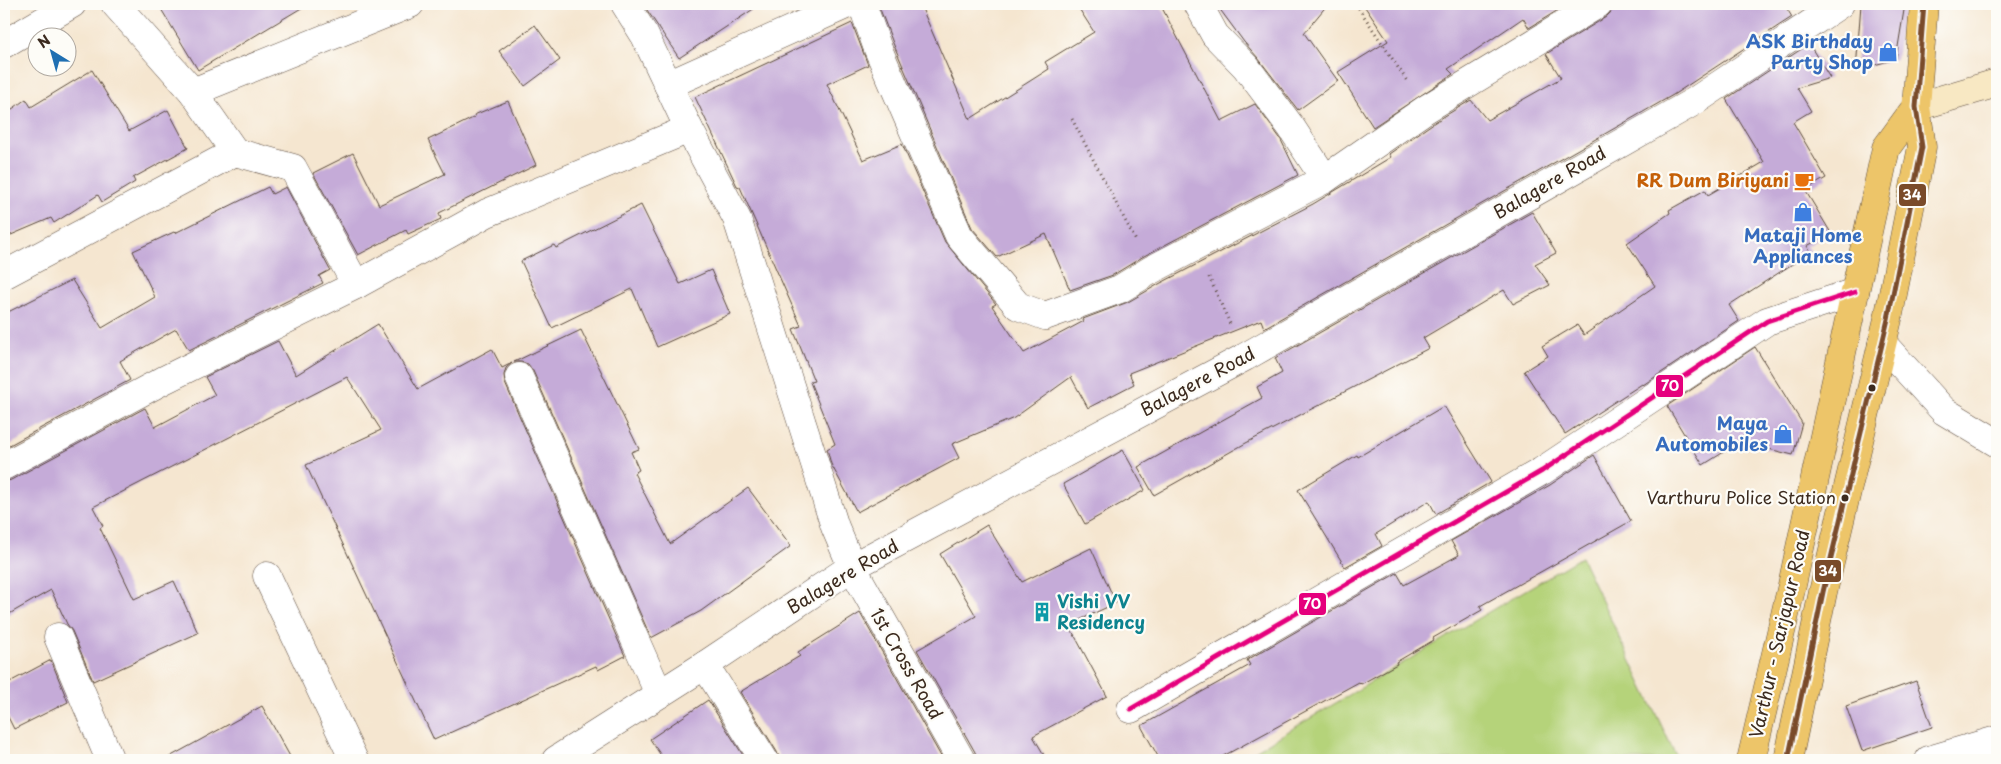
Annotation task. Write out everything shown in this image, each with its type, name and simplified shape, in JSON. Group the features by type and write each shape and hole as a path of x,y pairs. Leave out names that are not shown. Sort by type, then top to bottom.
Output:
{"main road":[{"name":"Varthur - Sarjapur Road","path":"1788,760 1823,592 1882,343 1922,147 1916,107 1924,4"},
{"path":"1916,107 1997,83"},
{"name":"Varthur - Sarjapur Road","path":"1752,760 1792,585 1886,148 1916,107"}],"street":[{"path":"4,44 72,4"},
{"path":"116,4 193,92 235,152 293,168 356,285"},
{"path":"193,92 410,4"},
{"name":"1st Cross Road","path":"625,4 644,36 689,129 737,219 835,527 852,568 961,760"},
{"path":"668,85 848,4"},
{"path":"862,4 878,49 959,236 1018,306 1045,316 1120,289 1151,270 1325,179 1426,109 1598,4"},
{"path":"1198,4 1215,35 1246,67 1291,127 1325,179"},
{"name":"Balagere Road","path":"561,759 852,568 1245,357 1695,101 1840,4"},
{"path":"4,466 164,380 356,285 487,213 689,129"},
{"path":"4,275 235,152"},
{"path":"1131,709 1542,471 1767,321 1855,292"},
{"path":"1882,343 1944,410 1997,443"},
{"path":"519,377 659,694"},
{"path":"267,576 354,760"},
{"path":"58,637 110,760"},
{"path":"705,665 764,760"},
{"path":"1929,760 1997,740"}],"path":[{"path":"1356,4 1426,109"},
{"path":"1072,119 1151,270"},
{"path":"1196,247 1245,357"}],"green space":[{"path":"1581,557 1678,760 1240,760"}],"building":[{"path":"158,4 308,4 198,70"},
{"path":"643,4 761,4 679,58"},
{"path":"878,4 920,4 970,119 1049,69 1045,62 1094,32 1076,4 1160,4 1221,121 1255,104 1280,138 1298,175 1144,256 1113,275 1070,290 1046,234 997,257 972,228"},
{"path":"1216,4 1328,4 1304,33 1338,81 1298,110"},
{"path":"1363,4 1568,4 1529,28 1523,18 1448,69 1453,74 1373,127 1338,72 1388,41"},
{"path":"1614,4 1784,4 1792,17 1673,95 1264,328 1261,320 1129,373 1134,384 1088,408 1071,377 1014,418 952,444 959,458 857,512 831,464 827,449 835,444 810,382 814,381 793,329 801,326 740,187 737,186 695,97 852,23 868,65 827,84 863,160 902,144 945,242 996,304 992,306 1024,353 1084,321 1083,319 1128,302 1313,204 1391,157 1389,154 1471,100 1487,120 1561,78 1546,54 1606,17 1611,12"},
{"path":"1861,4 1905,4 1896,59 1856,70"},
{"path":"535,25 560,60 525,86 499,51"},
{"path":"1809,44 1830,78 1797,88 1811,111 1793,122 1826,178 1805,190 1831,233 1807,246 1811,252 1729,305 1739,321 1565,434 1524,371 1548,356 1542,346 1577,325 1584,335 1655,286 1627,243 1670,213 1669,210 1705,190 1708,195 1764,162 1726,99"},
{"path":"92,70 129,131 168,110 188,148 133,178 135,182 102,202 98,195 54,223 51,218 4,238 4,115 26,99 31,107"},
{"path":"508,101 536,165 439,213 441,219 408,234 406,230 358,255 313,173 353,153 379,205 445,174 428,140 475,117 474,115"},
{"path":"268,187 272,194 286,187 330,270 319,276 323,283 189,350 176,329 120,361 130,380 4,448 4,314 72,280 102,328 155,297 133,251 175,233"},
{"path":"641,205 680,284 711,270 730,314 657,347 632,289 552,328 521,261 554,245 556,248"},
{"path":"1532,212 1556,253 1535,264 1550,285 1513,304 1504,290 1423,338 1429,348 1246,443 1154,495 1138,467 1262,398 1257,387 1282,373 1275,358"},
{"path":"378,324 418,389 492,349 502,368 512,363 506,368 504,375 505,383 625,656 598,670 596,666 434,740 306,465 381,430 347,377 93,507 103,526 100,528 134,599 174,581 198,633 93,681 72,631 51,590 4,617 4,482 145,408 155,427 215,395 205,377 278,341 296,375"},
{"path":"581,330 639,449 631,452 639,470 634,473 670,544 748,488 791,546 701,611 651,638 533,371 528,364 514,362"},
{"path":"1755,347 1802,423 1793,455 1740,442 1703,465 1667,406"},
{"path":"1444,406 1491,482 1436,514 1429,501 1376,534 1382,546 1345,567 1298,490"},
{"path":"1123,450 1145,490 1085,524 1063,484"},
{"path":"1594,455 1631,521 1480,606 1482,610 1433,638 1434,640 1396,662 1397,664 1361,684 1359,682 1216,760 1160,760 1141,726 1250,665 1247,660 1397,573 1404,585 1459,555 1451,541 1550,485"},
{"path":"987,525 1022,582 1091,548 1116,603 1069,625 1107,696 1033,736 1047,760 977,760 975,752 917,650 976,616 940,554"},
{"path":"860,613 943,760 780,760 740,692 800,656 798,652"},
{"path":"51,660 68,702 14,729 4,709 4,685"},
{"path":"1916,681 1932,727 1862,751 1846,706"},
{"path":"708,700 746,760 664,760 650,739"},
{"path":"262,706 292,760 164,760"}],"transit line":[{"name":"34","path":"1788,760 1823,592 1888,319 1922,147 1916,107 1924,4"},
{"name":"70","path":"1131,709 1542,471 1767,321 1855,292"}],"place":[{"name":"ASK Birthday Party Shop","path":"1888,52"},
{"name":"RR Dum Biriyani","path":"1804,181"},
{"name":"Mataji Home Appliances","path":"1803,212"},
{"name":"Maya Automobiles","path":"1783,434"},
{"name":"Varthuru Police Station","path":"1845,498"},
{"name":"Vishi VV Residency","path":"1042,612"}]}
